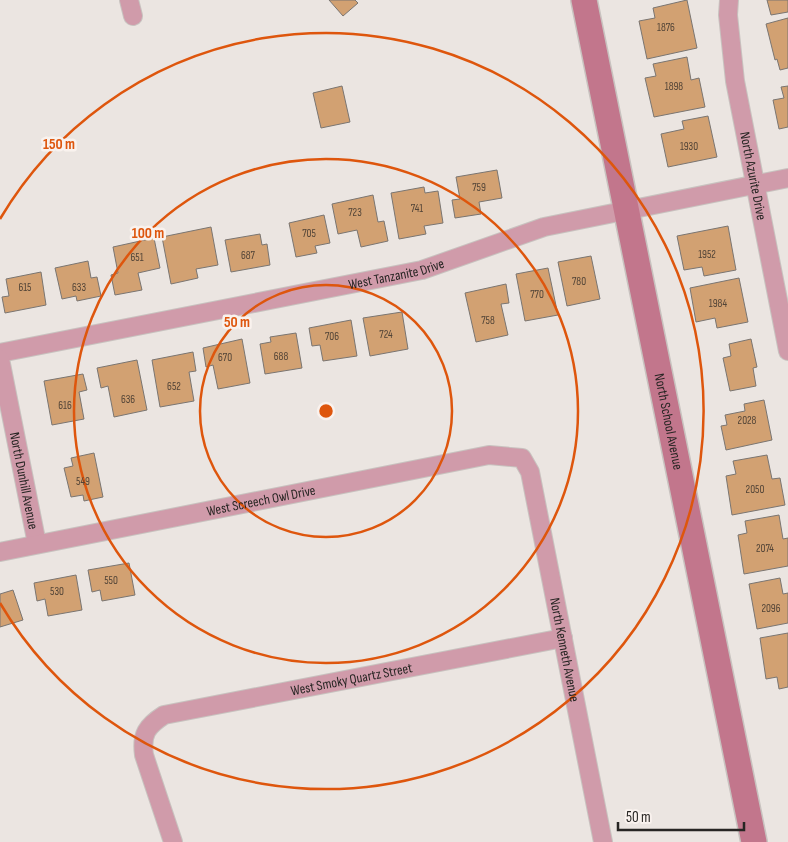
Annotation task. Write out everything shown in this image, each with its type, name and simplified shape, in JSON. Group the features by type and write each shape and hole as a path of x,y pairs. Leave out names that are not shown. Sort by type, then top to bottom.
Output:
{"street":[{"name":"North School Avenue","path":"584,0 754,842"},
{"name":"North Azurite Drive","path":"730,0 728,15 735,81 788,350"},
{"name":"West Tanzanite Drive","path":"0,353 422,270 544,227 788,178"},
{"name":"North Dunhill Avenue","path":"0,359 37,544"},
{"name":"West Screech Owl Drive","path":"0,552 490,455 522,458"},
{"name":"North Kenneth Avenue","path":"522,458 530,472 603,842"},
{"name":"West Smoky Quartz Street","path":"173,842 144,755 142,742 145,731 153,722 164,715 562,638"}],"building":[{"path":"329,0 355,0 358,3 343,16"},
{"path":"687,0 697,48 647,59 639,21 655,18 653,8"},
{"path":"767,0 788,0 788,12 771,15"},
{"path":"788,18 788,68 780,70 777,59 775,60 766,24"},
{"path":"687,57 691,80 699,78 705,107 654,117 645,78 656,76 653,64"},
{"path":"342,86 350,122 321,128 313,93"},
{"path":"788,86 788,127 779,129 773,100 784,98 781,87"},
{"path":"708,116 717,157 668,167 661,134 684,129 682,121"},
{"path":"497,170 502,198 479,202 481,214 455,218 452,200 460,199 456,177"},
{"path":"424,187 425,193 438,191 443,223 424,226 426,234 399,239 391,193"},
{"path":"373,195 378,222 384,221 388,241 361,247 357,230 338,234 332,204"},
{"path":"324,215 330,243 315,246 317,253 296,257 289,223"},
{"path":"728,226 736,270 704,276 702,267 684,270 677,236"},
{"path":"211,227 218,265 196,269 198,278 171,284 162,237"},
{"path":"260,234 262,245 267,244 270,265 231,272 225,240"},
{"path":"154,238 160,268 138,273 142,290 115,295 111,275 118,273 113,247"},
{"path":"591,256 600,299 567,306 558,262"},
{"path":"88,261 91,278 97,277 101,296 77,301 76,296 62,299 55,268"},
{"path":"548,268 558,315 525,321 516,274"},
{"path":"41,272 46,305 5,313 2,297 9,296 6,279"},
{"path":"739,278 748,322 717,328 715,318 696,322 690,288"},
{"path":"506,284 509,303 501,304 508,335 476,342 465,293"},
{"path":"402,312 408,349 370,356 363,318"},
{"path":"351,320 357,356 323,361 320,345 312,346 309,328"},
{"path":"296,333 302,368 265,374 260,344 271,342 270,337"},
{"path":"242,339 250,383 218,389 213,365 206,367 203,348"},
{"path":"751,339 757,367 753,368 756,386 730,391 723,358 731,356 729,344"},
{"path":"193,352 196,371 189,372 194,401 160,407 152,360"},
{"path":"137,360 147,410 114,417 108,386 101,388 97,368"},
{"path":"83,374 87,390 79,392 84,419 52,425 44,381"},
{"path":"764,400 772,440 726,450 721,426 727,425 725,415 745,411 744,404"},
{"path":"94,453 103,497 84,501 83,495 71,497 64,468 73,466 71,458"},
{"path":"767,455 772,479 780,478 785,505 732,515 726,476 736,474 733,461"},
{"path":"779,515 783,539 788,538 788,566 744,574 738,535 747,533 745,521"},
{"path":"129,563 135,595 102,601 100,590 92,592 88,570"},
{"path":"76,575 82,610 48,616 45,599 37,601 34,583"},
{"path":"780,578 783,594 788,593 788,623 757,629 749,584"},
{"path":"13,590 23,620 0,627 0,594"},
{"path":"788,633 788,687 779,689 777,677 766,679 760,638"}]}
